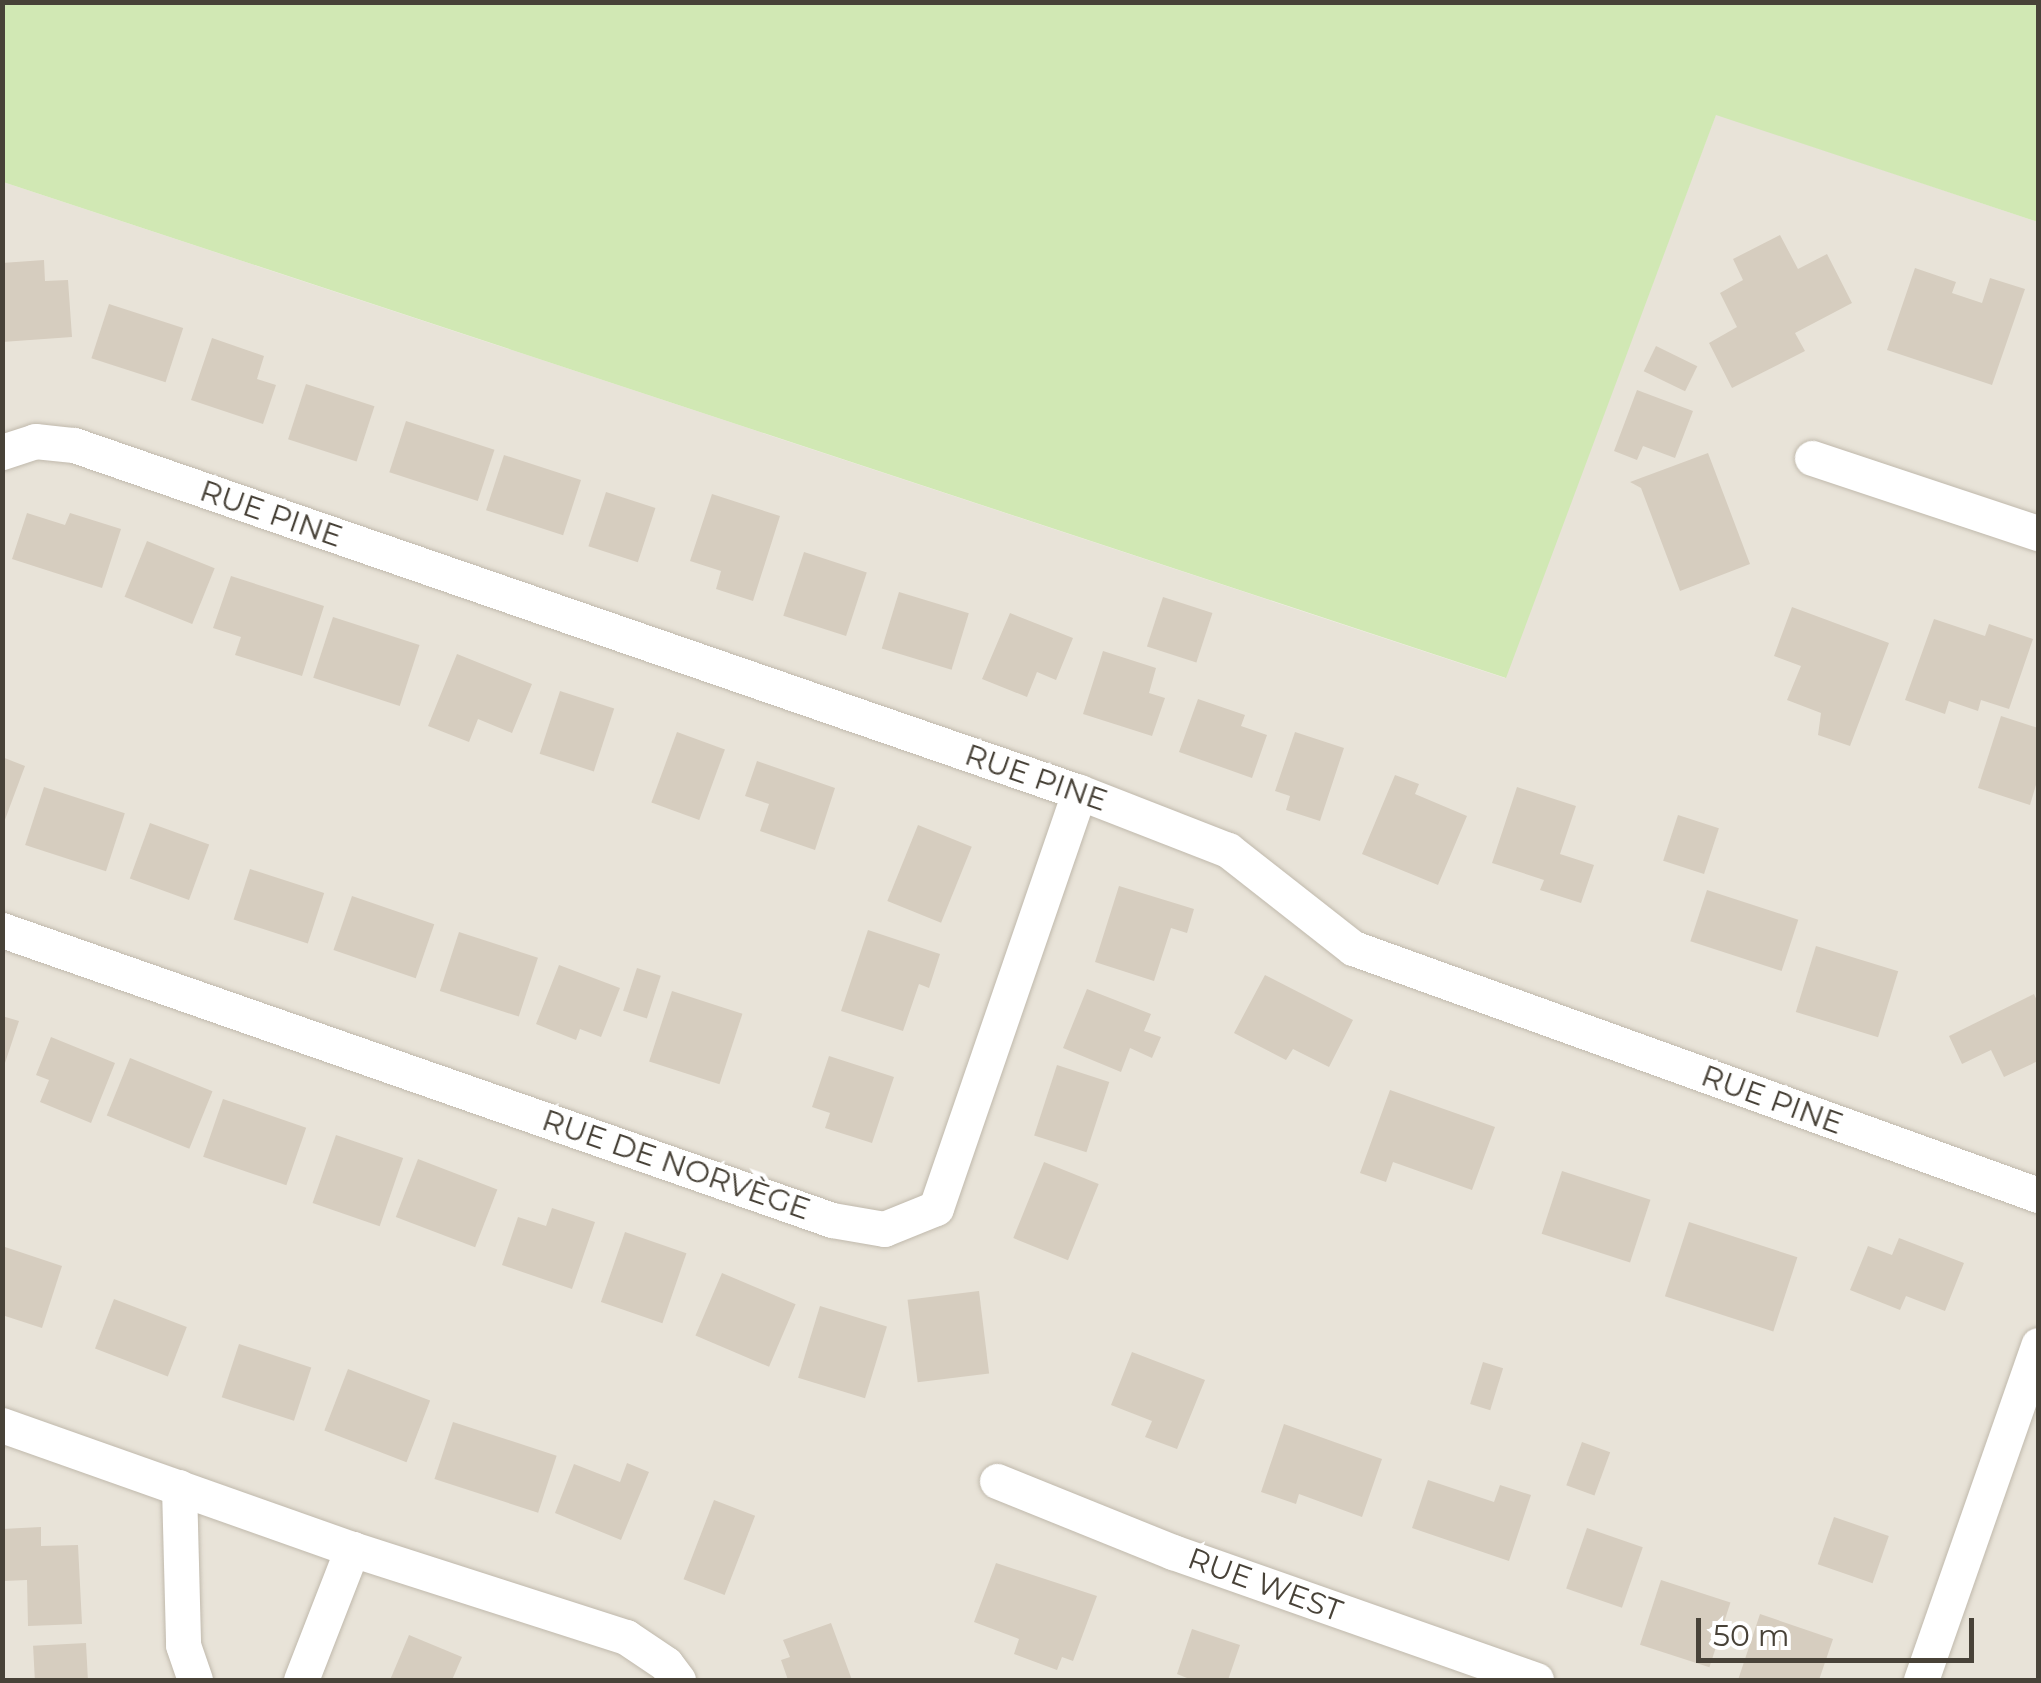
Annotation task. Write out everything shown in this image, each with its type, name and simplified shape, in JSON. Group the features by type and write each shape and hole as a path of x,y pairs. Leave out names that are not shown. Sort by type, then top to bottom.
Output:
{"street":[{"name":"RUE PINE","path":"2,452 35,440 74,445 1078,792 1228,850 1352,948 2038,1195"},
{"path":"1812,458 2038,533"},
{"name":"RUE DE NORVÈGE","path":"2,930 832,1220 884,1229 936,1208 1078,792"},
{"path":"1921,1680 2038,1345"},
{"path":"2,1425 352,1549 626,1636 666,1664 678,1680"},
{"name":"RUE WEST","path":"998,1480 1174,1552 1536,1680"},
{"path":"179,1487 182,1645 195,1680"},
{"path":"300,1680 352,1549"}],"shaded area":[{"path":"1716,114 2038,222 2038,1680 3,1680 3,182 1505,678"}],"green space":[{"path":"3,2 2038,3 2038,222 1716,115 1506,678 3,182"}],"building":[{"path":"1780,235 1798,269 1827,254 1852,303 1795,333 1805,351 1732,388 1709,343 1737,327 1720,293 1743,280 1733,259"},
{"path":"44,260 45,281 68,280 72,337 2,342 2,263"},
{"path":"1915,268 1956,282 1952,293 1982,303 1990,278 2025,289 1992,385 1887,350"},
{"path":"109,304 183,328 166,382 91,358"},
{"path":"212,338 264,356 257,379 276,385 263,424 191,400"},
{"path":"1656,346 1697,366 1685,391 1644,371"},
{"path":"306,384 374,406 357,461 288,439"},
{"path":"1637,390 1693,411 1675,458 1643,446 1637,460 1614,451"},
{"path":"406,421 494,450 478,501 389,472"},
{"path":"1708,453 1750,564 1680,591 1641,488 1630,482"},
{"path":"504,455 581,480 563,535 486,510"},
{"path":"606,492 655,508 638,562 588,546"},
{"path":"712,494 780,516 753,601 716,589 721,571 690,561"},
{"path":"27,513 65,525 70,513 121,529 102,588 12,559"},
{"path":"147,541 215,568 192,624 125,597"},
{"path":"804,552 867,572 846,636 783,616"},
{"path":"231,576 324,606 302,676 235,655 241,637 213,628"},
{"path":"899,592 969,613 952,670 882,648"},
{"path":"1163,597 1212,613 1196,663 1147,646"},
{"path":"1792,607 1889,643 1850,746 1818,735 1821,713 1787,700 1801,666 1774,656"},
{"path":"1010,613 1073,638 1056,680 1037,672 1027,697 982,679"},
{"path":"333,617 420,645 400,706 313,678"},
{"path":"1934,619 1985,636 1989,624 2033,639 2009,709 1981,700 1978,711 1949,701 1945,714 1905,700"},
{"path":"1103,651 1156,668 1149,693 1165,698 1152,736 1083,714"},
{"path":"457,654 532,684 512,733 478,719 469,742 428,726"},
{"path":"560,691 614,709 594,771 540,754"},
{"path":"1198,699 1245,715 1241,726 1267,735 1252,778 1179,752"},
{"path":"2001,716 2038,728 2038,778 2030,805 1978,788"},
{"path":"677,732 725,749 699,820 651,802"},
{"path":"1295,732 1344,748 1320,821 1286,810 1290,796 1275,791"},
{"path":"2,757 25,766 3,825 2,825"},
{"path":"757,761 835,788 815,850 760,831 769,804 745,796"},
{"path":"1395,775 1419,784 1415,794 1467,816 1438,885 1362,854"},
{"path":"44,787 125,813 106,871 25,845"},
{"path":"1517,787 1576,806 1560,854 1594,865 1581,903 1540,890 1544,880 1492,863"},
{"path":"1678,815 1719,828 1704,874 1663,861"},
{"path":"150,823 209,845 189,900 130,878"},
{"path":"918,825 972,847 941,923 887,901"},
{"path":"250,869 324,893 308,944 234,919"},
{"path":"1119,886 1194,909 1187,933 1171,928 1154,981 1095,962"},
{"path":"1707,890 1798,920 1782,971 1690,941"},
{"path":"352,896 434,924 416,978 333,950"},
{"path":"868,930 940,954 929,988 919,984 903,1031 841,1011"},
{"path":"459,932 538,958 519,1017 440,991"},
{"path":"1816,946 1898,971 1878,1037 1796,1012"},
{"path":"559,965 620,988 601,1037 580,1029 576,1040 536,1024"},
{"path":"637,968 661,976 647,1019 623,1011"},
{"path":"1265,975 1353,1020 1329,1067 1293,1049 1286,1060 1234,1033"},
{"path":"1087,989 1151,1014 1144,1031 1161,1037 1152,1058 1130,1048 1121,1072 1063,1048"},
{"path":"672,991 742,1014 720,1084 649,1061"},
{"path":"2034,994 2038,1003 2038,1061 2004,1077 1991,1050 1962,1064 1949,1036"},
{"path":"2,1016 19,1021 3,1069 2,1069"},
{"path":"51,1037 115,1063 91,1123 40,1102 49,1080 36,1075"},
{"path":"829,1056 894,1077 872,1143 825,1128 830,1113 812,1107"},
{"path":"130,1058 213,1091 189,1149 107,1115"},
{"path":"1057,1065 1109,1082 1086,1152 1034,1135"},
{"path":"1390,1090 1495,1127 1472,1190 1393,1162 1386,1182 1360,1173"},
{"path":"223,1099 306,1128 286,1185 203,1157"},
{"path":"336,1135 403,1158 380,1226 313,1203"},
{"path":"418,1159 497,1189 475,1247 396,1217"},
{"path":"1044,1162 1099,1184 1068,1260 1013,1238"},
{"path":"1562,1171 1650,1200 1630,1263 1542,1234"},
{"path":"552,1208 595,1222 572,1289 502,1265 518,1217 546,1226"},
{"path":"1689,1222 1797,1257 1773,1331 1665,1296"},
{"path":"625,1232 686,1253 662,1323 601,1302"},
{"path":"1899,1238 1964,1263 1945,1311 1906,1296 1900,1310 1850,1290 1868,1246 1892,1255"},
{"path":"2,1246 62,1266 42,1328 2,1315"},
{"path":"722,1273 796,1304 769,1367 695,1336"},
{"path":"979,1291 989,1373 918,1382 908,1300"},
{"path":"114,1299 187,1327 168,1376 95,1348"},
{"path":"820,1306 887,1326 865,1398 798,1378"},
{"path":"239,1344 311,1367 294,1421 222,1397"},
{"path":"1132,1352 1205,1380 1177,1449 1145,1437 1152,1421 1111,1405"},
{"path":"1483,1362 1503,1368 1490,1410 1470,1404"},
{"path":"348,1369 430,1401 407,1462 324,1431"},
{"path":"453,1422 557,1456 538,1513 434,1479"},
{"path":"1284,1424 1382,1459 1362,1517 1299,1494 1296,1504 1261,1492"},
{"path":"1582,1442 1610,1452 1594,1495 1566,1485"},
{"path":"627,1463 649,1472 621,1540 555,1513 574,1464 620,1482"},
{"path":"1428,1480 1494,1502 1500,1485 1531,1495 1509,1561 1412,1528"},
{"path":"714,1500 755,1516 725,1595 684,1579"},
{"path":"1834,1517 1889,1536 1873,1583 1818,1564"},
{"path":"41,1527 41,1546 78,1545 82,1624 28,1626 27,1580 4,1581 2,1529"},
{"path":"1587,1528 1643,1547 1622,1608 1566,1589"},
{"path":"996,1563 1097,1596 1073,1661 1062,1657 1057,1670 1014,1654 1019,1639 974,1622"},
{"path":"1661,1580 1730,1603 1709,1667 1640,1645"},
{"path":"1760,1614 1833,1639 1819,1680 1738,1680"},
{"path":"831,1623 852,1680 788,1680 781,1660 790,1657 783,1640"},
{"path":"1192,1629 1240,1645 1228,1680 1192,1680 1177,1674"},
{"path":"409,1635 462,1657 452,1680 390,1680"},
{"path":"86,1643 88,1680 35,1680 33,1646"}]}
